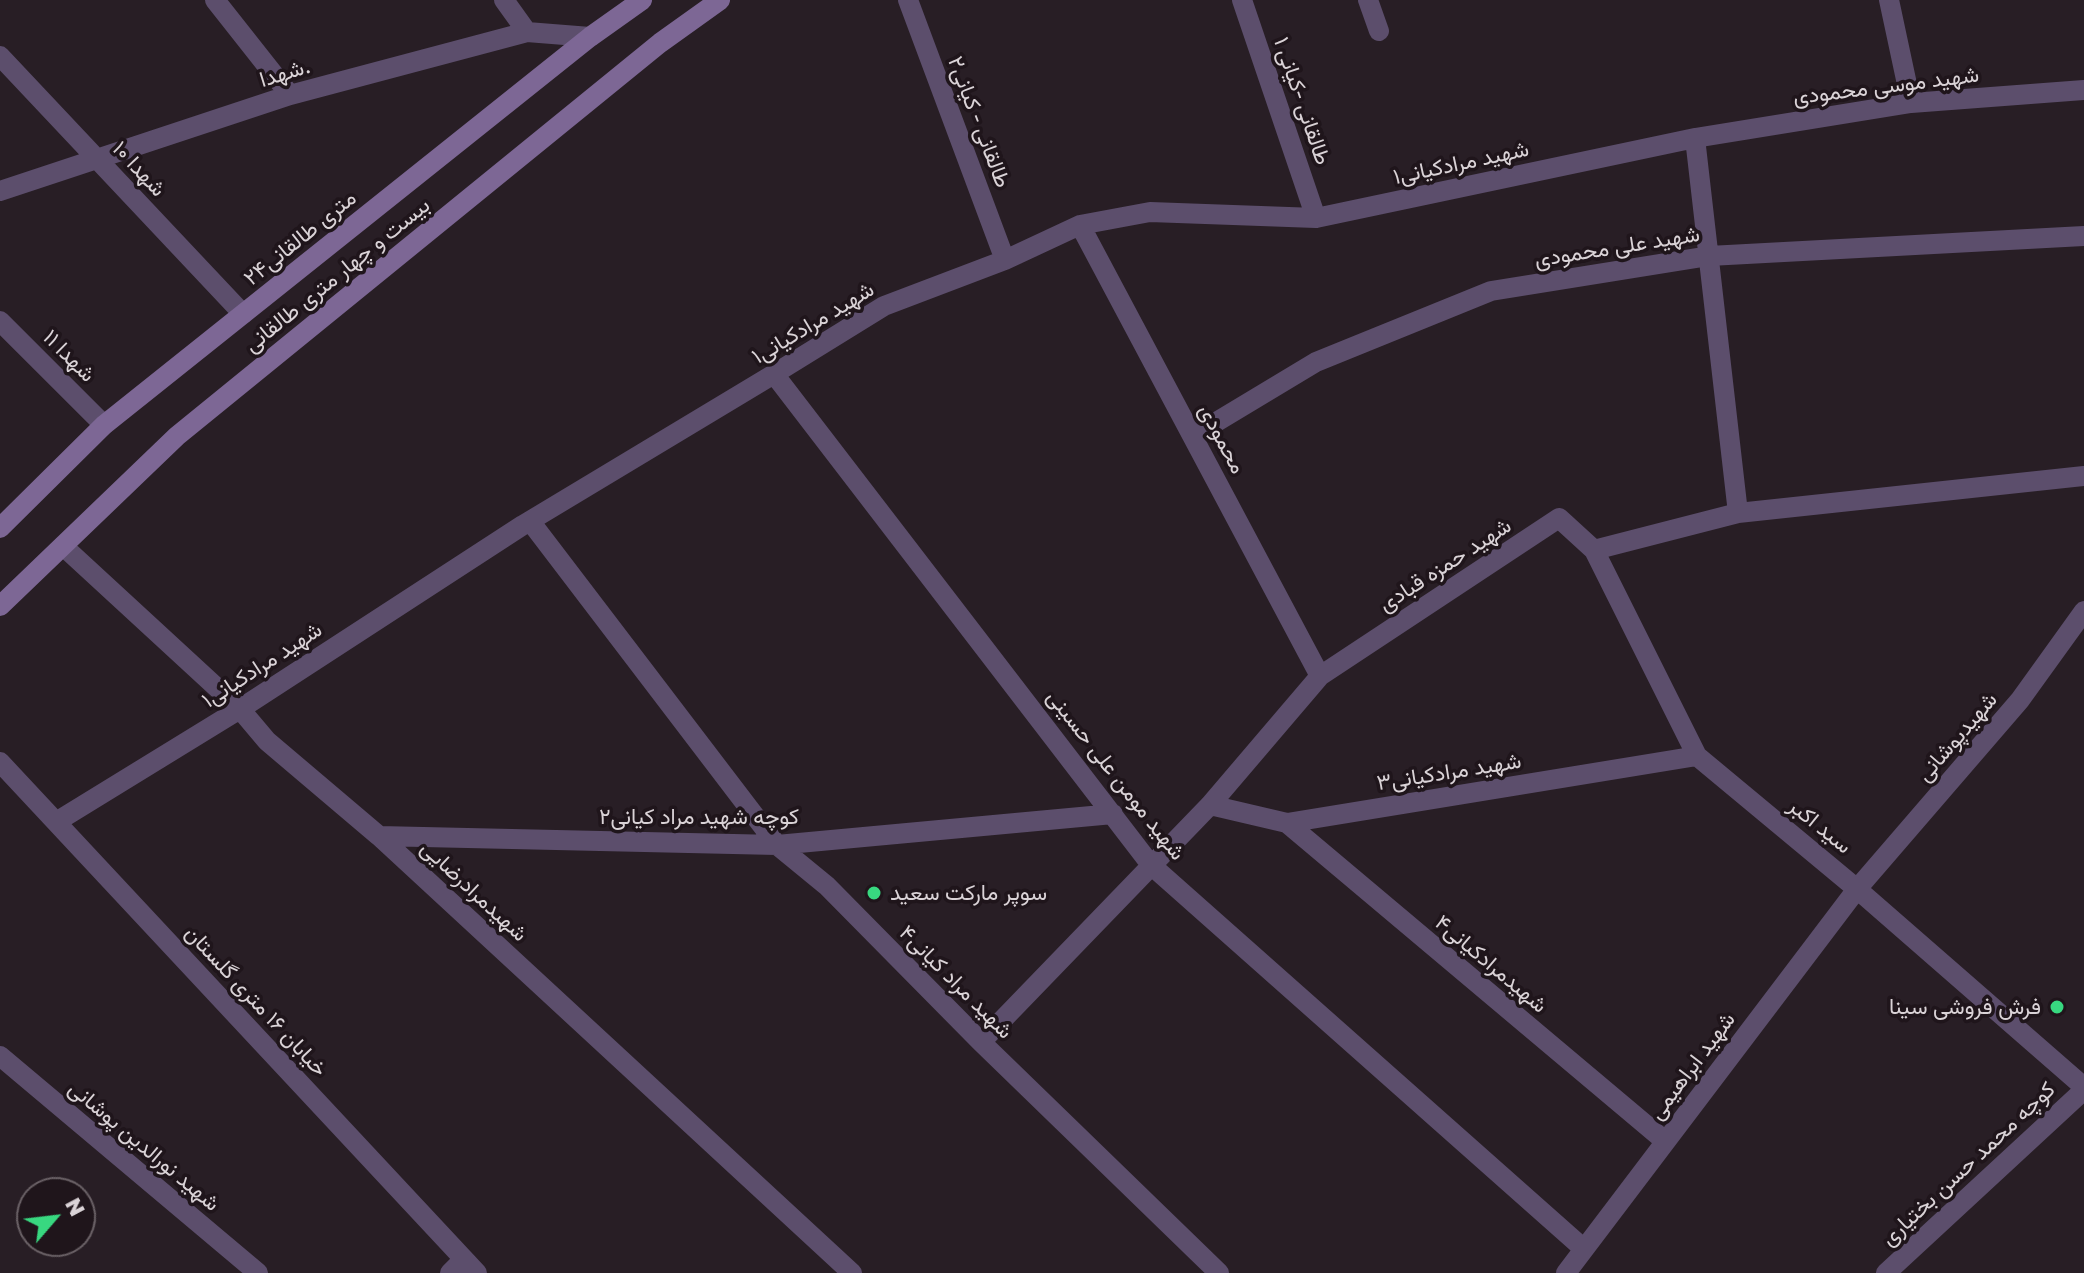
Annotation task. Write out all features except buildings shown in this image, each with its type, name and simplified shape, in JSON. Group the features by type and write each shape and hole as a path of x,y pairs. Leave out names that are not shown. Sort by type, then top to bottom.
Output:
{"main road":[{"name":"۲۴متری طالقانی","path":"0,528 104,425 590,37 642,0"},
{"name":"بیست و چهار متری طالقانی","path":"0,606 177,436 660,43 720,0"}],"street":[{"path":"215,0 290,95"},
{"path":"504,0 527,32"},
{"name":"طالقانی - کیانی۲","path":"908,0 1005,260"},
{"name":"طالقانی -کیانی ۱","path":"1242,0 1316,218"},
{"path":"1368,0 1379,31"},
{"path":"1889,0 1911,103"},
{"name":"شهدا.","path":"0,191 290,95 527,32 590,37"},
{"name":"شهدا ۱۰","path":"0,56 243,314"},
{"name":"شهید موسی محمودی","path":"1695,138 1911,103 2084,90"},
{"path":"1695,138 1738,513"},
{"name":"شهید مرادکیانی۱","path":"56,822 240,709 530,521 884,306 1005,260 1080,225 1150,212 1316,218 1695,138"},
{"name":"محمودی","path":"1080,225 1320,676"},
{"name":"شهید علی محمودی","path":"1193,436 1316,362 1491,291 1709,256 2084,236"},
{"name":"شهدا ۱۱","path":"0,321 104,425"},
{"name":"شهید مومن علی حسینی","path":"774,374 1151,865 1584,1249"},
{"path":"1594,550 1738,513 2084,476"},
{"name":"شهید حمزه قبادی","path":"981,1042 1210,805 1320,676 1559,518 1594,550"},
{"name":"شهید مراد کیانی۴","path":"530,521 777,845 827,886 981,1042 1219,1273"},
{"name":"شهیدمرادرضایی","path":"63,546 240,709 267,741 379,836 852,1273"},
{"name":"سید اکبر","path":"1594,550 1697,756 1857,889 2084,1089"},
{"name":"شهیدپوشانی","path":"1857,889 2020,700 2084,611"},
{"name":"شهید مرادکیانی۳","path":"1210,805 1287,823 1697,756"},
{"name":"خیابان ۱۶ متری گلستان","path":"0,762 464,1268"},
{"name":"کوچه شهید مراد کیانی۲","path":"379,836 777,845 1113,814"},
{"name":"شهیدمرادکیانی۴","path":"1287,823 1665,1141"},
{"name":"شهید ابراهیمی","path":"1566,1273 1857,889"},
{"name":"شهید نورالدین پوشانی","path":"0,1056 258,1273"},
{"name":"کوچه محمد حسن بختیاری","path":"1886,1273 2084,1089"}],"place":[{"name":"سوپر مارکت سعید","path":"874,893"},
{"name":"فرش فروشی سینا","path":"2057,1007"}]}
